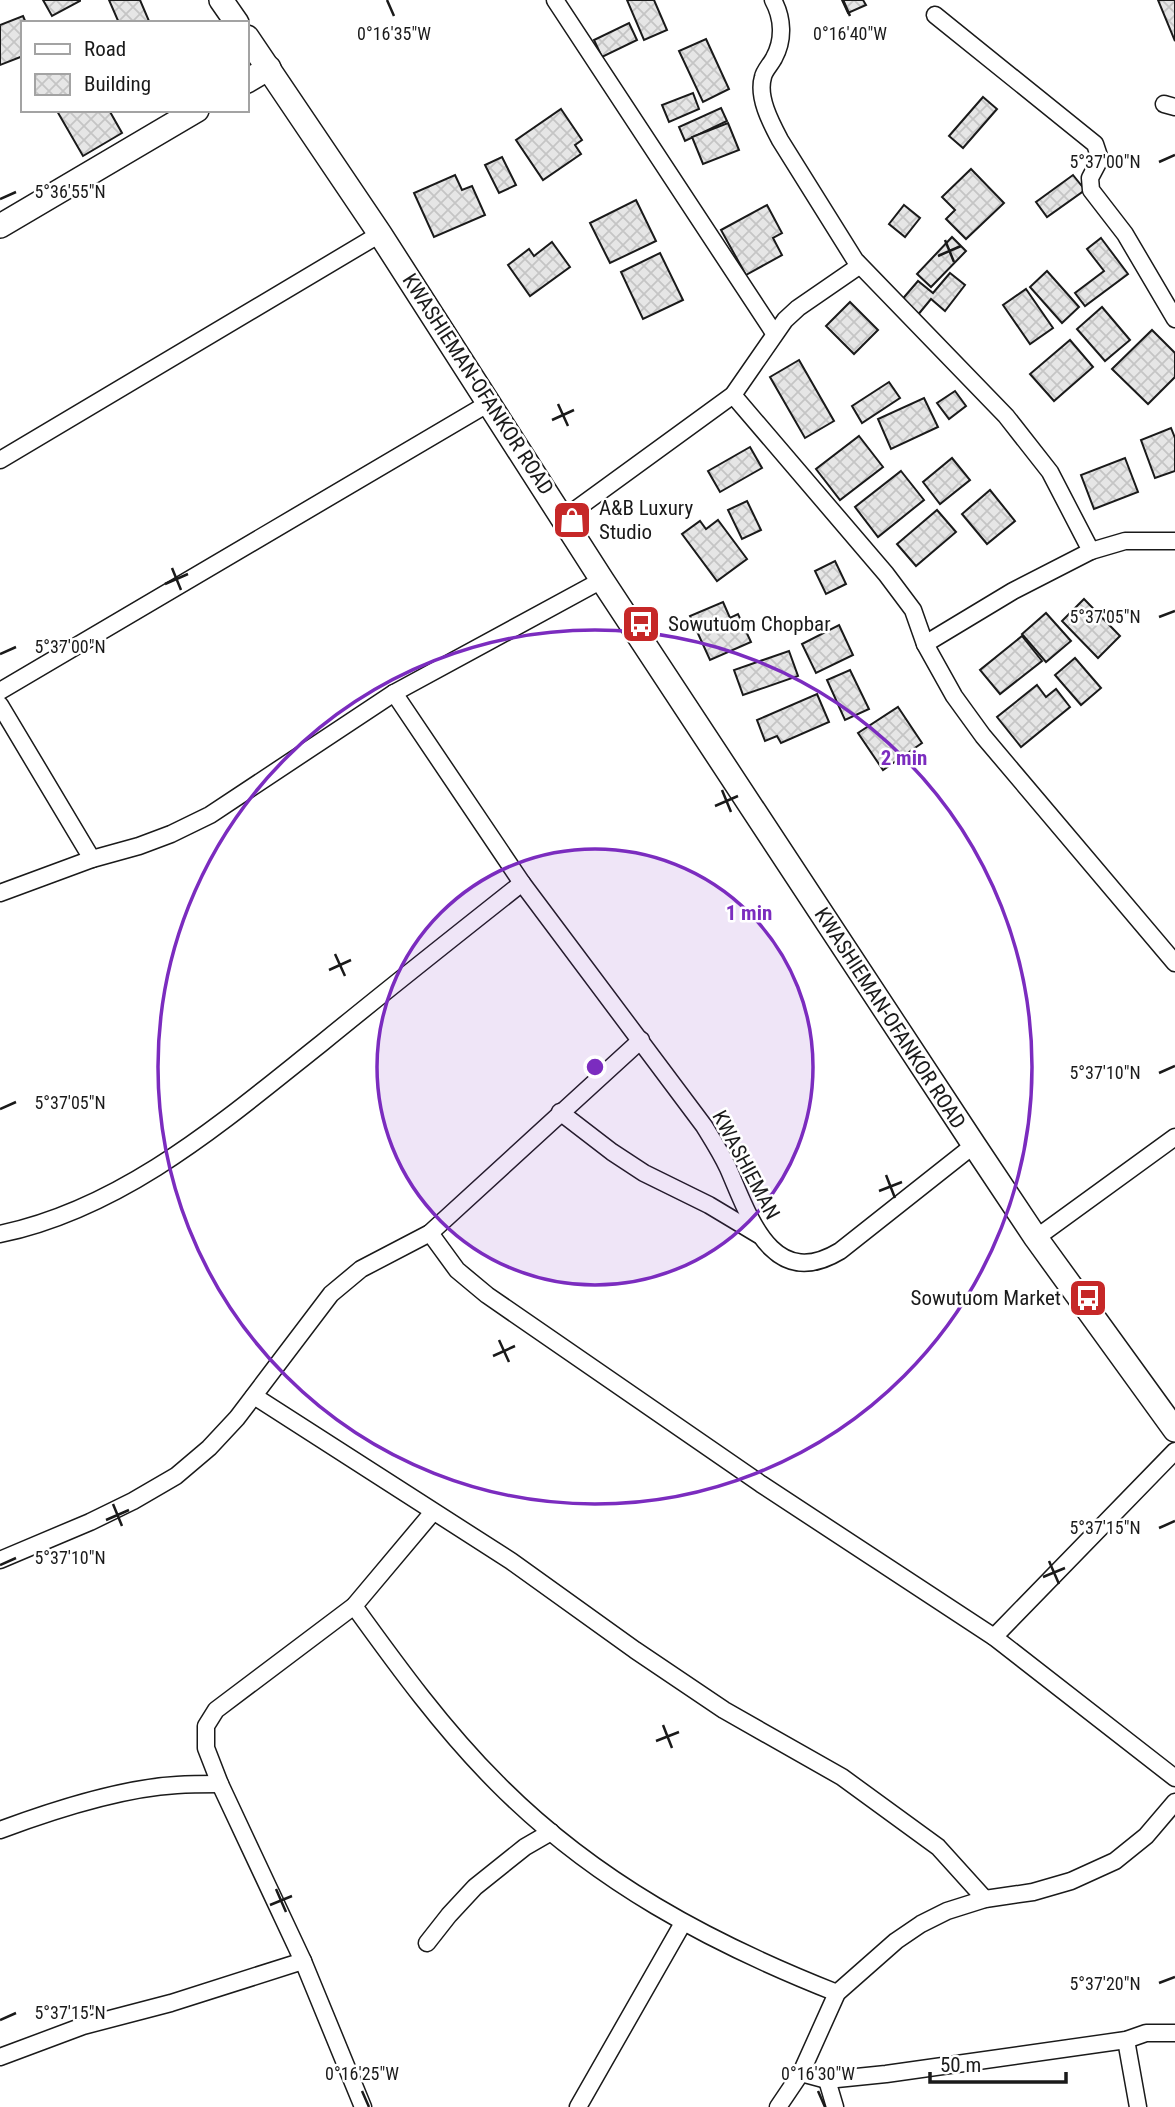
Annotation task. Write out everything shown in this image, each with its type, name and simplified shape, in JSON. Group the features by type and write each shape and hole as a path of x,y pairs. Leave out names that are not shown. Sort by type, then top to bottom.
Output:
{"main road":[{"path":"221,0 236,21"},
{"name":"KWASHIEMAN-OFANKOR ROAD","path":"248,38 380,233 603,580 974,1145 1036,1238 1175,1430"},
{"path":"248,80 269,68"},
{"path":"0,226 194,112"}],"street":[{"path":"555,0 774,333"},
{"path":"773,0 781,22 781,36 779,48 763,77 762,91 766,109 780,141 859,266 1006,416 1050,472 1091,551"},
{"path":"935,15 1095,144 1100,159 1090,178 1091,190 1125,234 1175,319"},
{"path":"0,460 380,233"},
{"path":"564,518 733,395 764,352 774,333 798,309 859,266"},
{"path":"733,395 913,610 925,644 954,696 983,736 1175,963"},
{"path":"0,691 489,403"},
{"path":"925,644 1013,591 1091,551 1125,541 1175,541"},
{"path":"0,893 92,859 139,846 210,815 394,693 603,580"},
{"name":"KWASHIEMAN","path":"394,693 522,883 709,1135 725,1162 759,1235 769,1247 796,1262 827,1259 974,1145"},
{"path":"0,705 92,859"},
{"path":"0,1234 65,1215 96,1202 149,1171 231,1115 522,883"},
{"path":"0,1560 101,1517 176,1475 209,1448 237,1418 331,1294 360,1269 430,1233 640,1040"},
{"path":"560,1112 612,1152 645,1173 709,1205 759,1235"},
{"path":"1036,1238 1175,1137"},
{"path":"430,1233 457,1270 487,1294 761,1484 994,1637 1175,1778"},
{"path":"254,1396 511,1561 724,1710 842,1777 938,1847 985,1899"},
{"path":"994,1637 1175,1451"},
{"path":"363,2107 303,1961 220,1784 206,1748 205,1734 209,1718 216,1710 354,1606 433,1512"},
{"path":"354,1606 410,1683 497,1783 589,1863 683,1923 741,1953 836,1993"},
{"path":"0,1830 99,1799 140,1790 175,1784 220,1784"},
{"path":"778,2107 801,2073 836,1993 896,1941 921,1924 947,1912 985,1899 1033,1892 1071,1881 1115,1861 1146,1836 1175,1802"},
{"path":"427,1943 475,1887 525,1847 551,1832"},
{"path":"578,2107 683,1923"},
{"path":"0,2057 83,2026 171,2003 303,1961"},
{"path":"801,2073 827,2081 1126,2040 1146,2033 1175,2033"},
{"path":"1126,2040 1138,2107"},
{"path":"827,2081 835,2107"}],"building":[{"path":"43,0 80,0 80,1 52,16"},
{"path":"109,0 140,0 149,21 118,21"},
{"path":"627,0 654,0 667,30 644,40"},
{"path":"842,0 863,0 866,5 848,13"},
{"path":"1158,0 1175,0 1175,41"},
{"path":"23,16 25,21 21,21 21,57 0,65 0,25"},
{"path":"629,23 637,40 602,57 594,40"},
{"path":"706,39 729,89 703,102 679,51"},
{"path":"693,93 699,109 669,122 662,105"},
{"path":"983,97 997,109 963,148 949,136"},
{"path":"721,108 727,121 685,141 679,127"},
{"path":"561,109 582,140 575,145 581,154 543,180 516,140"},
{"path":"58,112 110,112 122,133 83,156"},
{"path":"728,123 739,150 703,164 692,137"},
{"path":"502,157 516,185 499,193 485,165"},
{"path":"971,169 1004,203 966,239 946,219 955,210 942,197"},
{"path":"455,175 462,190 472,186 485,215 434,237 414,193"},
{"path":"1073,175 1085,190 1047,217 1036,202"},
{"path":"636,200 656,241 610,263 590,223"},
{"path":"767,205 782,233 773,238 782,255 746,275 721,230"},
{"path":"904,205 920,218 905,237 889,224"},
{"path":"952,237 966,251 931,287 917,274"},
{"path":"1101,238 1128,274 1085,306 1075,293 1104,271 1087,249"},
{"path":"552,242 570,267 530,296 508,265 529,249 534,256"},
{"path":"660,253 683,300 643,319 621,272"},
{"path":"1047,271 1079,307 1062,323 1030,287"},
{"path":"950,273 965,285 945,311 931,299 917,316 900,302 918,281 933,293"},
{"path":"1026,289 1053,328 1030,344 1003,305"},
{"path":"850,302 878,330 854,354 826,326"},
{"path":"1102,307 1130,340 1105,361 1077,329"},
{"path":"1152,330 1175,353 1175,377 1148,404 1112,369"},
{"path":"1070,340 1093,367 1054,401 1030,374"},
{"path":"799,360 834,421 805,438 770,377"},
{"path":"889,382 900,398 862,423 852,406"},
{"path":"955,391 966,406 949,419 937,403"},
{"path":"924,398 938,427 891,449 878,419"},
{"path":"1171,428 1175,438 1175,471 1155,478 1141,440"},
{"path":"859,436 883,467 840,500 816,469"},
{"path":"750,447 762,468 720,492 708,471"},
{"path":"952,458 970,480 940,504 923,482"},
{"path":"1125,458 1138,492 1094,509 1081,475"},
{"path":"901,471 924,500 878,537 855,507"},
{"path":"990,490 1015,521 987,544 962,514"},
{"path":"747,501 761,530 742,539 728,510"},
{"path":"937,510 956,532 916,566 897,544"},
{"path":"718,520 747,559 717,581 682,534 700,521 706,529"},
{"path":"835,561 846,584 826,594 815,571"},
{"path":"1084,599 1120,636 1098,658 1062,621"},
{"path":"723,602 730,618 738,614 751,642 710,660 690,616"},
{"path":"1046,613 1071,641 1046,662 1022,634"},
{"path":"839,625 853,655 816,673 802,644"},
{"path":"1022,636 1042,661 1000,694 980,670"},
{"path":"789,651 798,676 743,695 734,670"},
{"path":"1075,658 1101,688 1081,705 1055,675"},
{"path":"850,670 869,709 845,720 827,680"},
{"path":"1037,685 1046,697 1056,689 1070,707 1021,747 997,717"},
{"path":"817,694 829,722 781,743 777,736 765,741 757,720"},
{"path":"898,707 922,743 883,770 858,733"}],"place":[{"name":"A&B Luxury Studio","path":"572,520"},
{"name":"Sowutuom Chopbar","path":"641,624"},
{"name":"Sowutuom Market","path":"1088,1298"}]}
